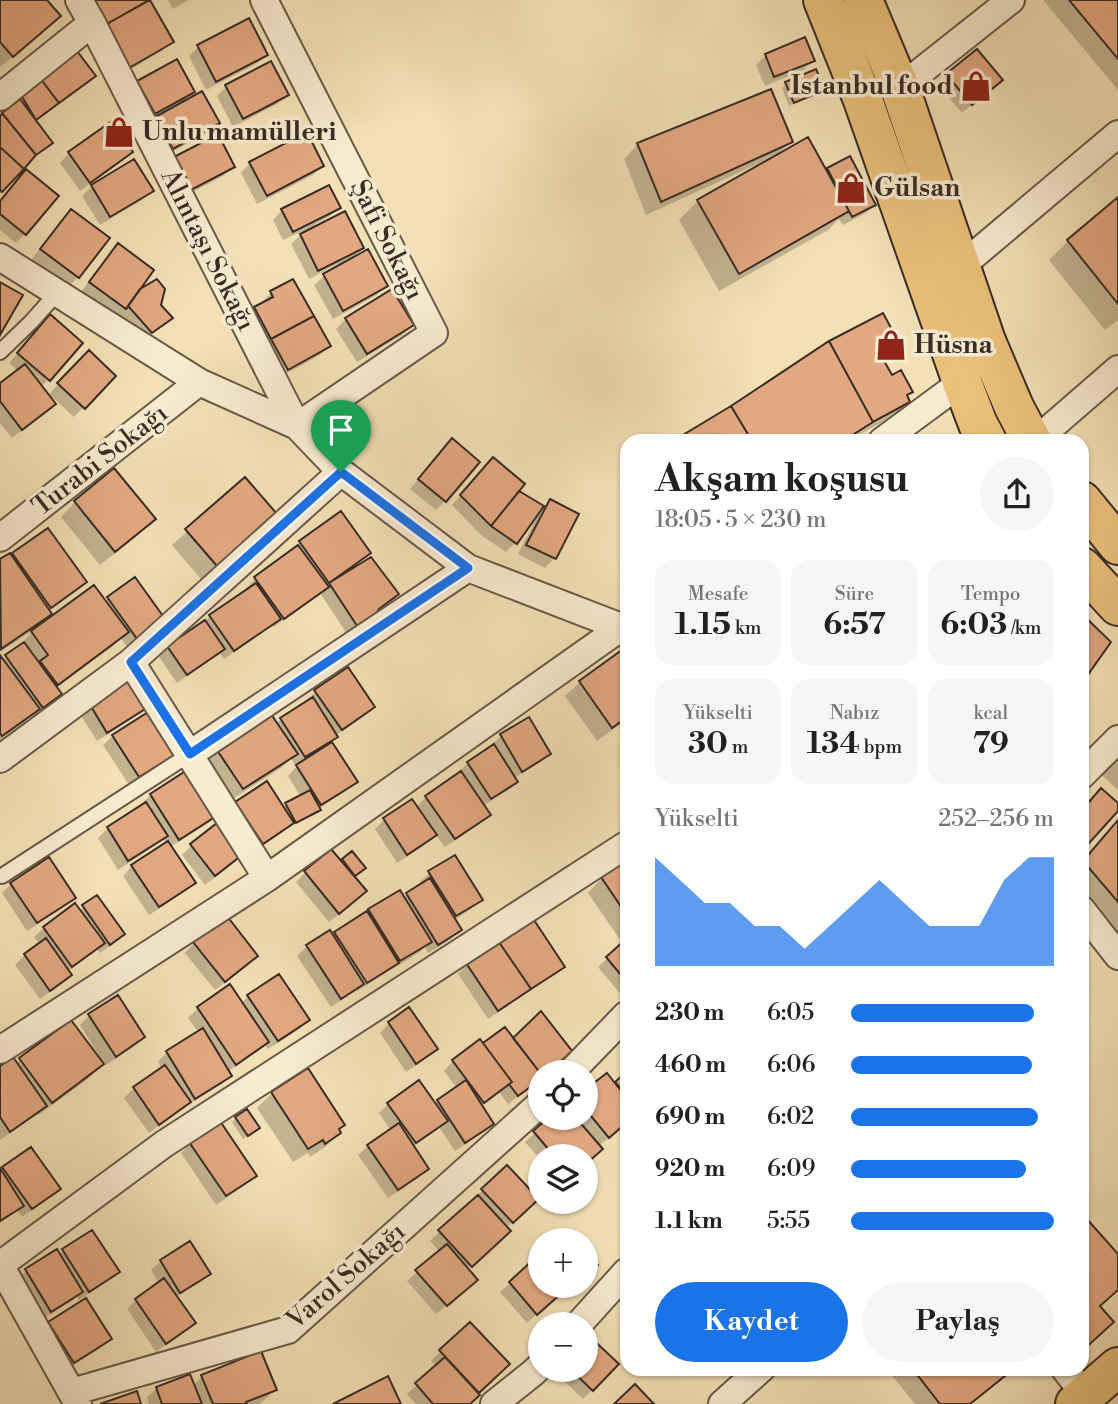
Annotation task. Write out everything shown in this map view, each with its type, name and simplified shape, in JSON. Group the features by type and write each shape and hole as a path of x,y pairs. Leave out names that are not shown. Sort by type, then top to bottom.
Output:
{"main road":[{"path":"823,0 863,100 962,382 983,434"},
{"path":"863,0 900,88 986,341 1014,407 1029,434"},
{"path":"1089,510 1118,545"},
{"path":"1089,575 1118,606"},
{"path":"1075,1389 1118,1367"}],"street":[{"name":"Alıntaşı Sokağı","path":"79,0 298,426"},
{"name":"Şafi Sokağı","path":"264,0 434,333 298,426"},
{"path":"900,88 1011,0"},
{"path":"0,97 92,23"},
{"path":"961,267 1118,134"},
{"path":"0,257 199,382 298,426 341,472 468,568 620,626"},
{"path":"1041,434 1118,369"},
{"name":"Turabi Sokağı","path":"0,538 199,382"},
{"path":"891,434 962,382"},
{"path":"0,759 131,662 341,472"},
{"path":"190,754 468,568"},
{"path":"0,1049 267,877 620,631"},
{"path":"131,662 267,877"},
{"path":"1089,768 1118,739"},
{"path":"75,1398 0,1265 164,1144 620,849"},
{"path":"1089,919 1118,956"},
{"path":"583,1060 620,1021"},
{"name":"Varol Sokağı","path":"75,1398 288,1330 528,1115"},
{"path":"590,1312 620,1279"},
{"path":"722,1404 753,1376"},
{"path":"494,1404 528,1378"}],"lane":[{"path":"0,352 57,292"},
{"path":"2,876 190,754"}],"building":[{"path":"0,0 47,0 61,16 13,57 0,42"},
{"path":"92,0 149,0 105,25"},
{"path":"150,0 174,42 129,68 105,25"},
{"path":"1069,0 1118,0 1118,59"},
{"path":"249,18 268,55 216,82 197,45"},
{"path":"805,37 815,61 774,77 765,54"},
{"path":"74,47 96,76 59,103 37,74"},
{"path":"977,49 1003,80 972,105 946,74"},
{"path":"177,59 195,92 155,114 137,81"},
{"path":"271,61 289,95 243,119 225,85"},
{"path":"816,69 825,90 794,103 785,82"},
{"path":"37,74 59,103 36,120 18,90"},
{"path":"771,89 793,142 661,202 637,143"},
{"path":"202,91 220,123 173,149 155,117"},
{"path":"20,99 53,143 36,155 2,113"},
{"path":"2,113 36,155 24,169 0,147"},
{"path":"112,121 133,152 90,183 68,152"},
{"path":"307,132 324,166 267,196 249,162"},
{"path":"218,134 235,167 191,190 174,157"},
{"path":"808,137 849,211 739,274 697,200"},
{"path":"0,147 24,169 2,192 0,190"},
{"path":"850,156 876,205 852,217 827,168"},
{"path":"134,159 154,191 110,217 91,185"},
{"path":"26,169 59,196 26,235 0,214 0,201"},
{"path":"329,185 341,208 293,232 281,209"},
{"path":"1118,197 1118,304 1067,240"},
{"path":"71,209 110,238 79,278 40,249"},
{"path":"345,211 364,248 318,271 300,234"},
{"path":"118,243 154,270 126,309 89,282"},
{"path":"368,249 388,286 343,311 323,274"},
{"path":"157,279 165,289 161,305 173,318 152,333 128,306 140,289"},
{"path":"293,279 314,316 271,339 254,307 273,297 270,291"},
{"path":"0,282 23,295 0,335"},
{"path":"392,289 414,325 367,354 345,318"},
{"path":"883,313 897,339 878,350 892,375 901,370 913,392 907,395 910,402 873,422 829,341"},
{"path":"50,314 83,343 50,381 17,353"},
{"path":"314,316 331,346 288,370 271,339"},
{"path":"829,341 873,422 854,434 748,434 731,406"},
{"path":"89,350 116,376 85,409 57,383"},
{"path":"25,364 56,404 22,430 0,401 0,383"},
{"path":"731,406 748,434 685,434"},
{"path":"452,438 480,462 446,502 418,479"},
{"path":"493,457 525,484 491,526 460,495"},
{"path":"114,468 156,519 115,552 74,501"},
{"path":"245,477 277,514 217,566 185,529"},
{"path":"519,491 544,506 517,544 491,526"},
{"path":"550,499 579,514 556,559 526,545"},
{"path":"341,511 371,553 329,583 299,541"},
{"path":"48,528 87,582 51,608 12,553"},
{"path":"298,545 329,587 284,619 254,577"},
{"path":"10,553 52,614 1,649 0,559"},
{"path":"371,557 399,594 379,609 363,635 329,583"},
{"path":"135,577 168,623 140,643 107,597"},
{"path":"256,583 281,619 234,651 209,615"},
{"path":"94,585 129,632 58,685 40,661 48,655 31,631"},
{"path":"205,620 225,649 187,675 167,646"},
{"path":"1089,621 1111,642 1089,673"},
{"path":"24,642 62,694 43,708 5,655"},
{"path":"620,651 620,722 612,728 579,681"},
{"path":"0,655 40,709 2,736 0,733"},
{"path":"348,667 375,707 342,730 314,690"},
{"path":"134,674 153,704 107,733 89,703"},
{"path":"313,697 338,737 305,757 280,718"},
{"path":"153,709 180,752 139,777 112,735"},
{"path":"271,714 298,754 243,789 217,750"},
{"path":"529,717 551,754 522,772 500,734"},
{"path":"332,742 358,782 321,805 296,765"},
{"path":"494,744 518,782 491,799 467,762"},
{"path":"192,767 221,813 179,840 150,794"},
{"path":"461,771 491,815 455,839 425,796"},
{"path":"267,781 294,823 263,844 235,802"},
{"path":"1101,788 1118,803 1118,811 1089,843 1089,802"},
{"path":"310,790 321,810 296,823 285,803"},
{"path":"412,799 437,835 407,855 383,818"},
{"path":"146,802 168,836 128,861 107,827"},
{"path":"1118,820 1118,902 1089,868 1089,854"},
{"path":"217,823 242,855 215,876 190,844"},
{"path":"168,841 196,883 159,907 131,865"},
{"path":"331,849 367,891 339,914 304,871"},
{"path":"352,851 366,868 355,876 342,859"},
{"path":"455,855 483,900 456,916 428,871"},
{"path":"49,857 76,898 37,923 10,883"},
{"path":"620,863 620,905 601,877"},
{"path":"430,878 462,930 438,945 406,893"},
{"path":"400,890 432,942 400,961 368,909"},
{"path":"97,895 125,934 110,945 82,905"},
{"path":"75,903 105,943 72,967 43,927"},
{"path":"367,911 399,963 367,983 334,932"},
{"path":"227,916 258,956 225,982 193,942"},
{"path":"534,920 565,967 531,989 499,942"},
{"path":"330,930 364,984 341,999 306,945"},
{"path":"46,938 72,975 50,991 24,954"},
{"path":"499,942 531,989 498,1011 466,963"},
{"path":"620,944 620,974 606,957"},
{"path":"279,974 310,1020 278,1041 247,995"},
{"path":"230,984 269,1042 236,1065 197,1007"},
{"path":"118,995 145,1037 116,1057 88,1014"},
{"path":"409,1007 438,1049 416,1064 388,1022"},
{"path":"541,1011 572,1051 562,1060 530,1060 513,1038"},
{"path":"71,1020 104,1064 52,1103 19,1058"},
{"path":"505,1027 530,1060 528,1060 528,1089 518,1096 509,1084 512,1082 483,1043"},
{"path":"203,1028 232,1076 195,1099 166,1051"},
{"path":"480,1039 512,1082 484,1103 452,1060"},
{"path":"13,1057 47,1106 10,1132 0,1117 0,1066"},
{"path":"165,1065 191,1102 159,1125 133,1087"},
{"path":"308,1068 345,1125 339,1129 341,1133 325,1144 323,1140 308,1149 271,1092"},
{"path":"607,1073 620,1089 620,1128 609,1138 598,1125 598,1080"},
{"path":"419,1080 448,1121 416,1143 387,1103"},
{"path":"466,1080 494,1124 465,1143 437,1100"},
{"path":"247,1109 260,1128 248,1136 235,1117"},
{"path":"220,1121 257,1176 226,1196 189,1142"},
{"path":"399,1123 429,1169 398,1190 367,1145"},
{"path":"586,1130 603,1149 598,1153 598,1144 544,1144 533,1131"},
{"path":"31,1147 61,1189 32,1209 2,1167"},
{"path":"507,1165 528,1187 528,1209 513,1223 481,1189"},
{"path":"0,1168 24,1206 0,1221"},
{"path":"478,1195 511,1231 472,1267 438,1230"},
{"path":"1089,1221 1118,1254 1118,1290 1100,1306 1114,1322 1089,1345"},
{"path":"92,1230 120,1272 89,1292 62,1249"},
{"path":"190,1241 211,1274 180,1293 160,1260"},
{"path":"447,1244 478,1280 447,1306 415,1270"},
{"path":"57,1249 83,1292 51,1312 25,1269"},
{"path":"528,1264 528,1298 556,1298 540,1312 534,1312 509,1282"},
{"path":"164,1278 196,1323 166,1344 135,1299"},
{"path":"86,1298 112,1339 74,1363 48,1322"},
{"path":"470,1322 510,1364 479,1393 439,1350"},
{"path":"598,1344 619,1364 593,1391 584,1382 598,1382"},
{"path":"261,1351 277,1390 246,1402 247,1404 213,1404 201,1375"},
{"path":"445,1357 480,1395 470,1404 433,1404 415,1383"},
{"path":"190,1374 202,1404 162,1404 156,1387"},
{"path":"388,1376 401,1404 333,1404"},
{"path":"918,1376 1005,1376 970,1404 940,1404"},
{"path":"635,1384 654,1404 614,1404"},
{"path":"137,1391 141,1404 100,1404"}],"place":[{"name":"Istanbul food","path":"976,86"},
{"name":"Unlu mamülleri","path":"119,132"},
{"name":"Gülsan","path":"851,188"},
{"name":"Hüsna","path":"891,345"}],"route":[{"path":"341,472 468,568 190,754 131,662 341,472"}]}
